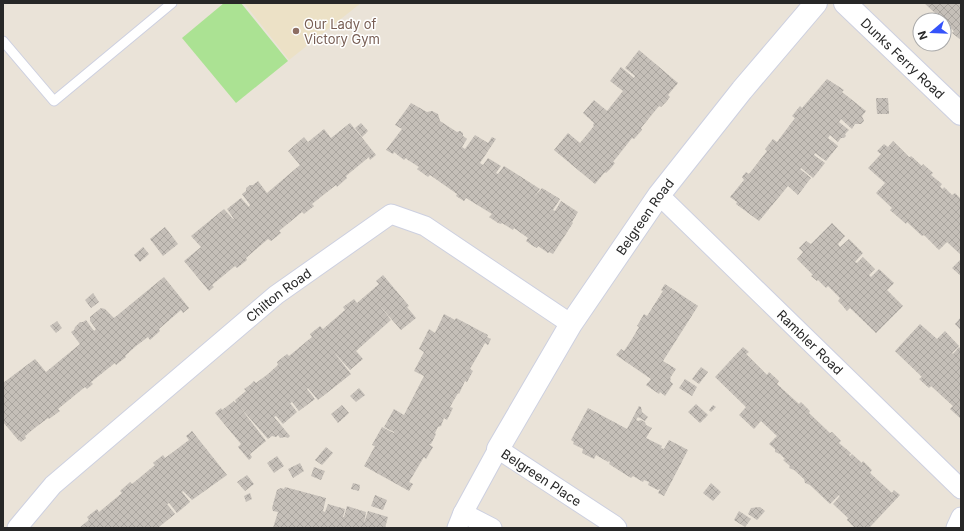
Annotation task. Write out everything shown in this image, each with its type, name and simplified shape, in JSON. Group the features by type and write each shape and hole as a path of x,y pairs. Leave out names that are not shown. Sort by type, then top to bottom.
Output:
{"street":[{"name":"Belgreen Road","path":"498,449 571,324 659,195 742,90 816,3"},
{"name":"Dunks Ferry Road","path":"845,3 961,114"},
{"name":"Rambler Road","path":"659,195 961,489"},
{"name":"Chilton Road","path":"17,528 53,485 276,295 391,214 425,226 571,324"},
{"name":"Belgreen Place","path":"492,528 462,515 498,449 614,525 616,528"},
{"path":"956,528 961,517"}],"lane":[{"path":"3,41 54,101 172,3"}],"shaded area":[{"name":"Our Lady of Victory Gym","path":"244,3 361,3 289,60"}],"green space":[{"path":"224,3 241,3 288,61 236,103 182,38"}],"building":[{"path":"924,3 961,3 961,40 952,33 954,31 952,29 952,12 934,12"},
{"path":"639,50 678,83 668,95 670,97 666,102 661,107 659,106 641,128 642,130 634,139 632,138 613,162 615,163 611,168 606,173 605,172 595,184 554,150 568,133 580,143 594,126 594,123 583,113 594,100 607,111 623,91 610,81 621,67 634,78 635,76 625,68"},
{"path":"827,79 844,90 842,92 866,111 862,116 864,121 861,124 855,124 852,129 841,119 839,122 849,130 845,134 846,136 841,138 838,142 830,135 828,138 838,146 826,161 815,153 814,155 825,163 813,178 801,168 800,169 811,178 798,195 788,186 759,221 736,204 737,202 730,197 744,180 742,177 746,172 749,174 767,151 765,149 773,139 777,142 795,118 792,116 800,106 802,108"},
{"path":"876,98 888,98 889,114 877,114"},
{"path":"411,103 427,112 432,111 438,114 440,121 457,132 460,131 463,133 463,136 467,139 462,147 465,149 475,135 488,143 492,137 496,139 480,163 483,165 488,158 501,166 496,173 498,174 504,166 540,189 534,197 542,188 560,199 553,210 555,211 561,201 578,212 572,222 573,223 553,254 548,253 538,246 537,248 533,246 526,241 528,238 514,228 513,230 502,223 498,223 489,217 492,214 466,198 464,201 456,196 457,194 430,175 428,177 417,169 419,167 406,158 404,160 394,152 393,154 386,150 402,129 395,125"},
{"path":"350,123 376,155 370,160 369,157 346,176 347,178 337,187 336,185 312,204 314,206 304,214 302,212 279,231 281,233 271,241 268,239 246,258 247,260 237,268 235,266 212,285 214,287 209,291 184,261 201,247 191,236 224,209 234,219 227,209 241,198 249,207 250,205 242,194 250,185 253,185 258,181 267,193 300,165 288,151 304,137 308,142 324,129 331,138"},
{"path":"361,123 368,131 362,137 355,128"},
{"path":"893,141 909,157 911,156 922,166 923,164 933,173 931,175 942,184 940,187 943,189 944,187 952,195 955,193 961,199 961,255 947,242 939,250 924,235 922,236 907,222 906,224 890,210 892,208 876,193 885,183 868,168 881,154 877,151 884,144 888,147"},
{"path":"832,223 845,236 838,244 840,247 849,239 863,253 855,262 857,263 863,257 875,269 869,275 871,277 879,269 894,283 887,290 903,306 876,333 850,308 847,311 838,301 840,298 828,286 826,288 818,280 817,281 811,276 813,275 797,259 803,252 799,248 806,241 811,244"},
{"path":"165,227 178,244 163,256 150,239"},
{"path":"143,247 149,254 140,262 134,255"},
{"path":"961,259 961,276 952,268"},
{"path":"383,275 409,306 407,307 416,318 401,330 379,305 391,320 356,351 363,359 350,370 333,351 351,374 318,400 308,388 307,389 315,399 299,411 292,402 290,403 297,412 283,424 276,416 274,417 290,436 288,438 280,438 278,435 276,437 272,436 268,439 240,407 266,441 250,454 252,457 249,460 238,447 241,444 215,413 221,408 222,410 234,401 235,403 235,400 246,391 244,389 254,381 256,383 268,374 278,365 277,362 287,354 289,356 312,337 310,334 320,326 323,329 345,310 343,307 354,299 357,303 379,284 376,281"},
{"path":"164,277 189,308 183,313 181,310 159,329 160,331 150,340 148,337 136,346 116,365 115,363 91,382 93,384 87,389 85,387 58,409 60,411 36,427 25,436 26,438 21,442 19,441 3,422 3,383 35,359 46,372 80,344 71,332 80,322 86,320 94,331 96,329 90,321 90,317 101,308 105,309 114,318"},
{"path":"665,284 698,306 663,361 676,369 670,378 670,381 673,384 665,396 660,392 659,394 646,385 651,379 616,355 621,349 624,351 639,327 637,326 644,314 647,316 663,291 661,290"},
{"path":"93,293 99,302 91,308 85,300"},
{"path":"444,314 455,320 456,318 488,335 487,337 491,339 488,345 485,343 470,369 473,371 467,382 465,381 459,394 458,393 450,407 453,408 447,420 444,418 441,426 438,427 431,444 429,444 433,447 426,459 424,457 409,482 413,484 409,491 364,466 375,446 372,445 382,427 394,433 384,427 394,409 404,415 424,376 414,371 424,352 419,349 429,329 435,333"},
{"path":"961,317 961,330 955,324"},
{"path":"57,321 62,328 56,333 50,326"},
{"path":"920,324 937,339 945,331 959,346 952,353 953,354 959,347 961,349 960,418 950,409 953,406 931,386 929,388 919,379 922,377 895,351"},
{"path":"743,347 749,352 746,354 767,375 769,372 779,381 777,384 799,404 801,402 810,411 809,413 830,433 832,432 841,441 839,443 851,453 849,455 850,456 852,454 862,463 863,461 872,470 870,473 892,493 894,490 900,495 871,526 868,528 855,528 847,520 848,518 833,504 840,496 839,495 830,504 810,485 805,483 804,479 794,470 789,468 790,466 783,460 785,459 780,454 775,452 775,449 769,444 777,436 761,421 754,429 739,415 746,407 715,377"},
{"path":"701,367 708,372 699,384 692,379"},
{"path":"685,379 697,387 692,396 679,388"},
{"path":"359,388 365,395 356,402 350,396"},
{"path":"696,404 708,415 700,423 688,412"},
{"path":"342,405 349,413 338,423 331,414"},
{"path":"713,405 716,407 711,412 709,410"},
{"path":"639,406 641,407 642,412 648,417 645,421 638,417 636,420 645,422 646,425 652,428 646,438 662,446 661,448 664,449 669,440 688,450 664,496 658,493 660,489 658,490 648,485 649,482 644,480 643,482 633,476 631,478 609,464 609,461 608,462 596,455 594,459 582,453 583,449 573,444 574,442 571,440 588,408 627,429"},
{"path":"192,431 227,475 192,500 183,491 182,492 190,502 177,513 169,503 167,504 175,514 159,527 160,528 79,528 89,520 87,517 97,509 99,512 122,493 120,491 130,482 132,484 155,465 153,463 163,455 165,458 189,440 186,436"},
{"path":"326,447 333,453 322,465 315,460"},
{"path":"277,456 284,466 274,473 267,463"},
{"path":"300,463 304,471 293,478 288,469"},
{"path":"314,467 325,471 321,480 311,476"},
{"path":"247,475 254,484 245,491 237,482"},
{"path":"353,483 360,485 359,491 351,489"},
{"path":"711,483 721,492 713,501 703,493"},
{"path":"285,487 326,498 323,511 325,512 328,504 345,509 343,517 347,506 366,512 364,523 368,511 388,517 385,528 273,528 278,512 273,511 272,508 277,490 281,488 284,489"},
{"path":"250,493 252,499 246,502 244,496"},
{"path":"375,495 387,500 383,510 371,506"},
{"path":"760,507 765,511 757,520 748,514 751,508"},
{"path":"739,511 751,519 745,527 734,520"}],"place":[{"name":"Our Lady of Victory Gym","path":"296,31"}]}
